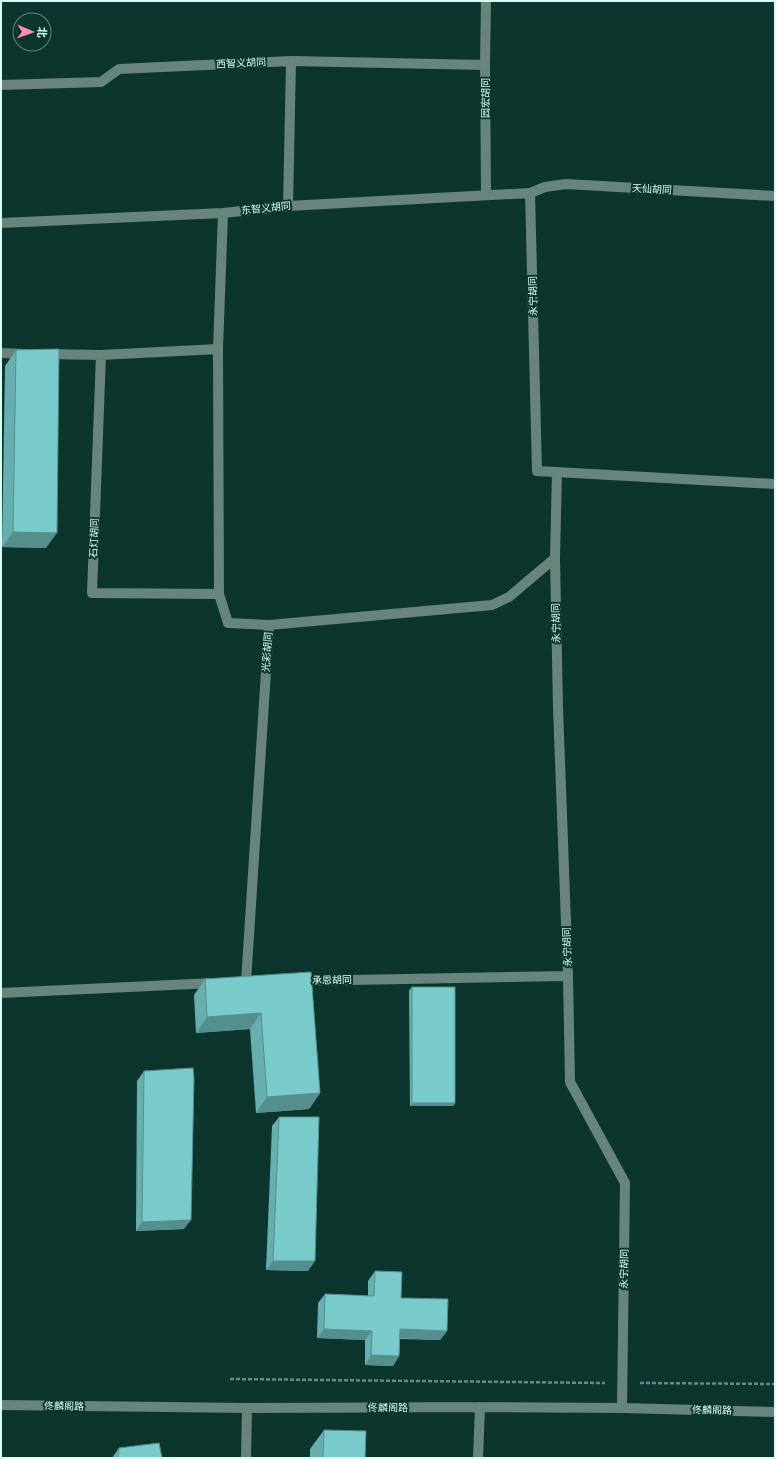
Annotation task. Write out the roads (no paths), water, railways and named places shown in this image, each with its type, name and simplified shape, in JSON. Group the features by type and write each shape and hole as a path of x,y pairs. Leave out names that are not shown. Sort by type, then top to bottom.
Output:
{"street":[{"name":"园宏胡同","path":"486,1 486,194"},
{"name":"西智义胡同","path":"1,85 101,82 119,69 291,61 485,65"},
{"path":"288,206 291,61"},
{"name":"天仙胡同","path":"530,193 545,187 566,184 775,196"},
{"name":"东智义胡同","path":"1,224 223,213 288,206 486,194 530,193"},
{"name":"永宁胡同","path":"530,193 537,471 557,472 555,558 558,708 568,976 570,1082 625,1183 622,1408"},
{"path":"223,213 218,349 219,594 228,623 269,625"},
{"path":"1,353 101,355 218,349"},
{"name":"石灯胡同","path":"101,355 92,593 219,594"},
{"path":"557,472 775,484"},
{"name":"光彩胡同","path":"246,982 269,625 492,605 509,597 555,558"},
{"name":"承恩胡同","path":"286,981 568,976"},
{"path":"1,993 222,983"},
{"name":"佟麟阁路","path":"1,1405 247,1408 622,1408 775,1412"},
{"path":"478,1458 480,1407"},
{"path":"246,1458 247,1408"}]}
